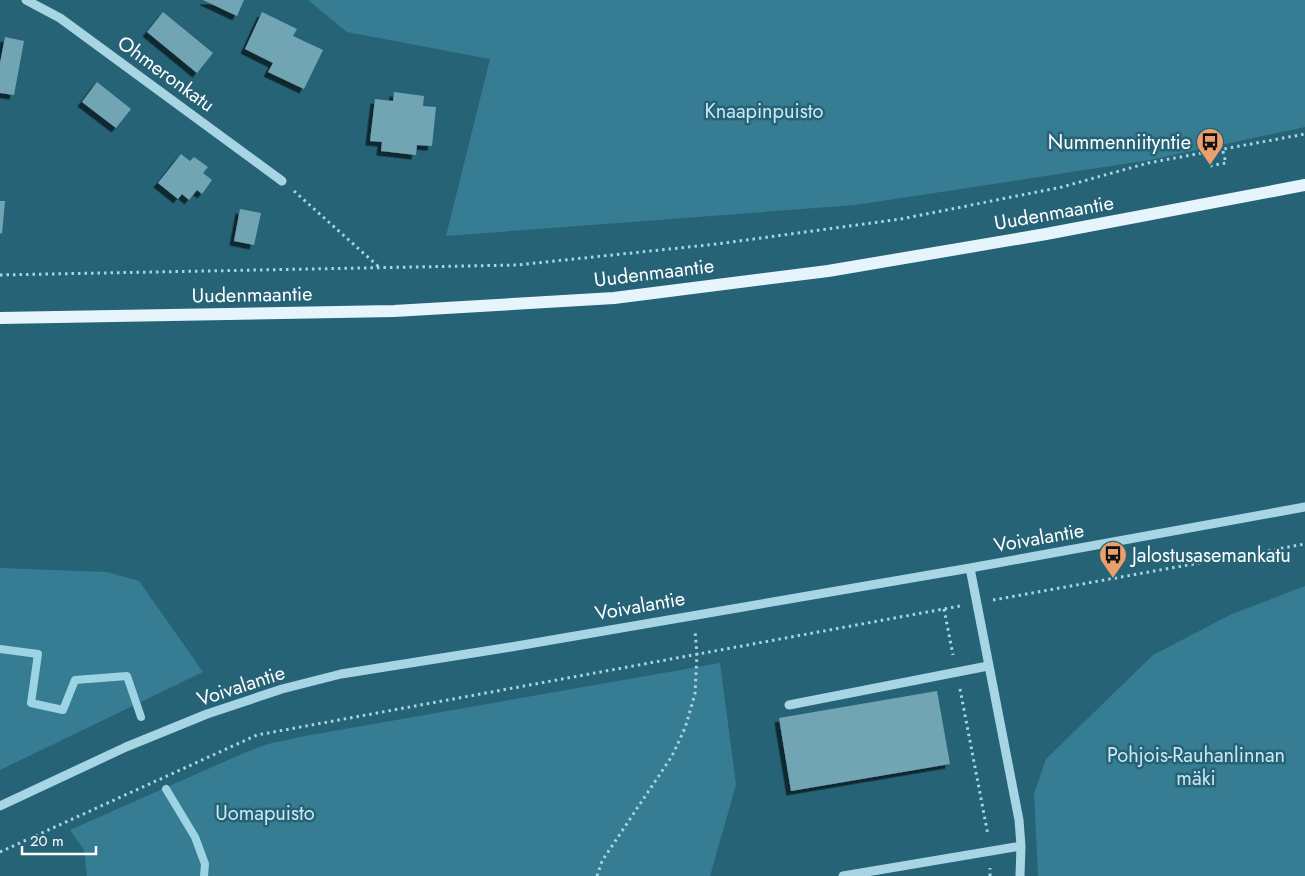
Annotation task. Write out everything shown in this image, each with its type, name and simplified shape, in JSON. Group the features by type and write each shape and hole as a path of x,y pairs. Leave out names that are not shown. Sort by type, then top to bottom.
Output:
{"main road":[{"name":"Uudenmaantie","path":"0,318 394,311 614,298 828,271 1046,234 1305,184"}],"street":[{"name":"Ohmeronkatu","path":"28,0 60,18 282,181"},
{"name":"Voivalantie","path":"0,806 126,747 208,714 282,689 341,674 511,647 970,568 1305,507"},
{"path":"970,568 1019,820 1021,846 1020,876"},
{"path":"789,705 988,666"},
{"path":"843,876 1021,846"}],"path":[{"path":"0,276 526,264 717,244 901,219 1062,188 1148,163 1305,134"},
{"path":"1210,166 1226,163 1222,148"},
{"path":"282,181 379,268"},
{"path":"0,852 257,735 1305,544"},
{"path":"944,610 985,819 990,876"},
{"path":"596,876 602,861 672,756 685,728 695,694 697,654 694,614"}],"green space":[{"name":"Knaapinpuisto","path":"308,0 1305,0 1305,127 1150,160 855,205 446,236 490,59 347,32"},
{"path":"0,568 107,572 139,581 203,672 0,770"},
{"name":"Pohjois-Rauhanlinnan mäki","path":"1305,586 1305,876 1038,876 1034,794 1046,759 1153,655 1232,614"},
{"name":"Uomapuisto","path":"720,663 736,785 710,876 87,876 84,850 70,830 268,744"}],"building":[{"path":"203,0 244,0 237,16"},
{"path":"163,12 213,53 197,73 147,32"},
{"path":"262,12 297,29 293,36 323,50 304,89 268,72 273,63 245,49"},
{"path":"5,37 24,41 14,95 0,93 0,63"},
{"path":"97,82 131,109 116,128 82,102"},
{"path":"394,92 424,96 423,106 436,107 432,146 417,145 416,155 381,151 382,142 370,141 375,99 393,101"},
{"path":"181,154 190,161 194,157 208,167 203,173 212,180 202,194 197,190 189,200 182,194 178,199 158,183"},
{"path":"0,201 5,201 2,234 0,233"},
{"path":"240,209 261,213 254,245 234,241"},
{"path":"937,691 950,764 791,791 779,718"}],"waterway":[{"path":"0,649 38,654 31,703 63,710 75,680 127,676 141,717"},
{"path":"166,789 195,837 205,864 204,876"}],"place":[{"name":"Nummenniityntie","path":"1210,166"},
{"name":"Jalostusasemankatu","path":"1113,579"}]}
